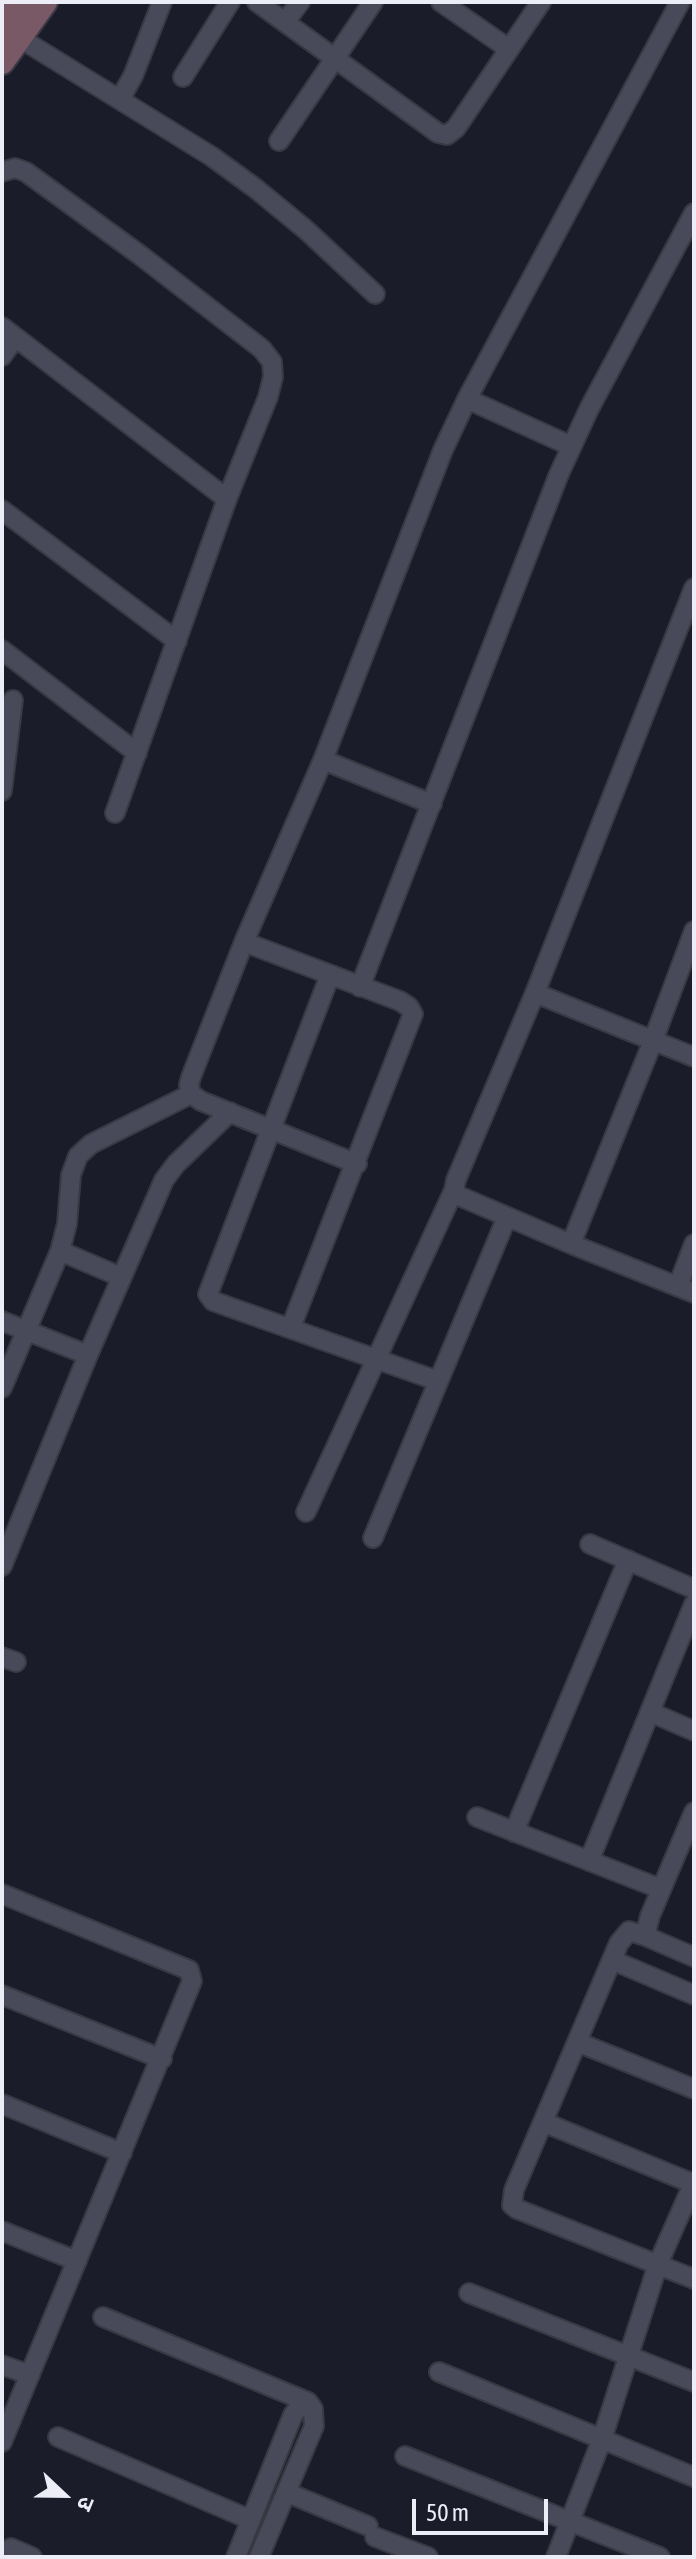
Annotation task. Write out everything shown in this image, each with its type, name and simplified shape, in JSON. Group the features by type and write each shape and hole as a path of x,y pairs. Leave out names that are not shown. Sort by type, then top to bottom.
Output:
{"main road":[{"path":"2,62 10,32 38,2"}],"street":[{"path":"120,99 133,76 162,2"},
{"path":"183,77 230,2"},
{"path":"257,2 438,133 447,135 456,128 541,2"},
{"path":"285,22 300,2"},
{"path":"279,141 373,2"},
{"path":"441,2 509,49"},
{"path":"357,1164 201,1101 191,1094 191,1077 244,942 323,760 443,450 467,399 680,2"},
{"path":"10,32 211,156 305,229 375,294"},
{"path":"2,172 15,168 26,172 262,349 272,362 273,377 268,397 227,499 115,813"},
{"path":"360,987 571,446 694,213"},
{"path":"2,356 9,332 227,499"},
{"path":"467,399 571,446"},
{"path":"2,510 177,641"},
{"path":"306,1512 454,1190 687,629 694,588"},
{"path":"2,650 137,753"},
{"path":"2,718 30,671"},
{"path":"2,791 13,700"},
{"path":"323,760 432,804"},
{"path":"571,1244 694,931"},
{"path":"244,942 400,1001 413,1014 291,1327"},
{"path":"330,975 208,1294 213,1301 438,1381"},
{"path":"535,993 694,1057"},
{"path":"2,1388 60,1251 67,1224 71,1175 78,1156 91,1144 191,1094"},
{"path":"2,1566 164,1180 176,1164 230,1112"},
{"path":"454,1190 459,1196 507,1217 686,1289 694,1244"},
{"path":"373,1538 507,1217"},
{"path":"60,1251 121,1277"},
{"path":"2,1321 88,1355"},
{"path":"590,1544 694,1589"},
{"path":"514,1832 628,1560"},
{"path":"589,1861 694,1604"},
{"path":"650,1712 694,1731"},
{"path":"645,1936 694,1812"},
{"path":"477,1817 661,1889"},
{"path":"2,1894 189,1970 192,1981 2,2442"},
{"path":"694,1957 645,1936 629,1931 624,1935 514,2190 512,2205 694,2279"},
{"path":"612,1960 694,1995"},
{"path":"2,1995 162,2059"},
{"path":"577,2042 694,2089"},
{"path":"2,2104 122,2153"},
{"path":"543,2122 694,2183 658,2264 602,2439 556,2557"},
{"path":"2,2231 77,2261"},
{"path":"469,2293 694,2382"},
{"path":"103,2317 308,2402 315,2416 314,2426 259,2557"},
{"path":"2,2365 30,2375"},
{"path":"439,2372 694,2477"},
{"path":"236,2557 293,2415 308,2402"},
{"path":"58,2437 251,2520"},
{"path":"405,2456 660,2557"},
{"path":"288,2493 428,2557"},
{"path":"11,2548 32,2557"}]}
